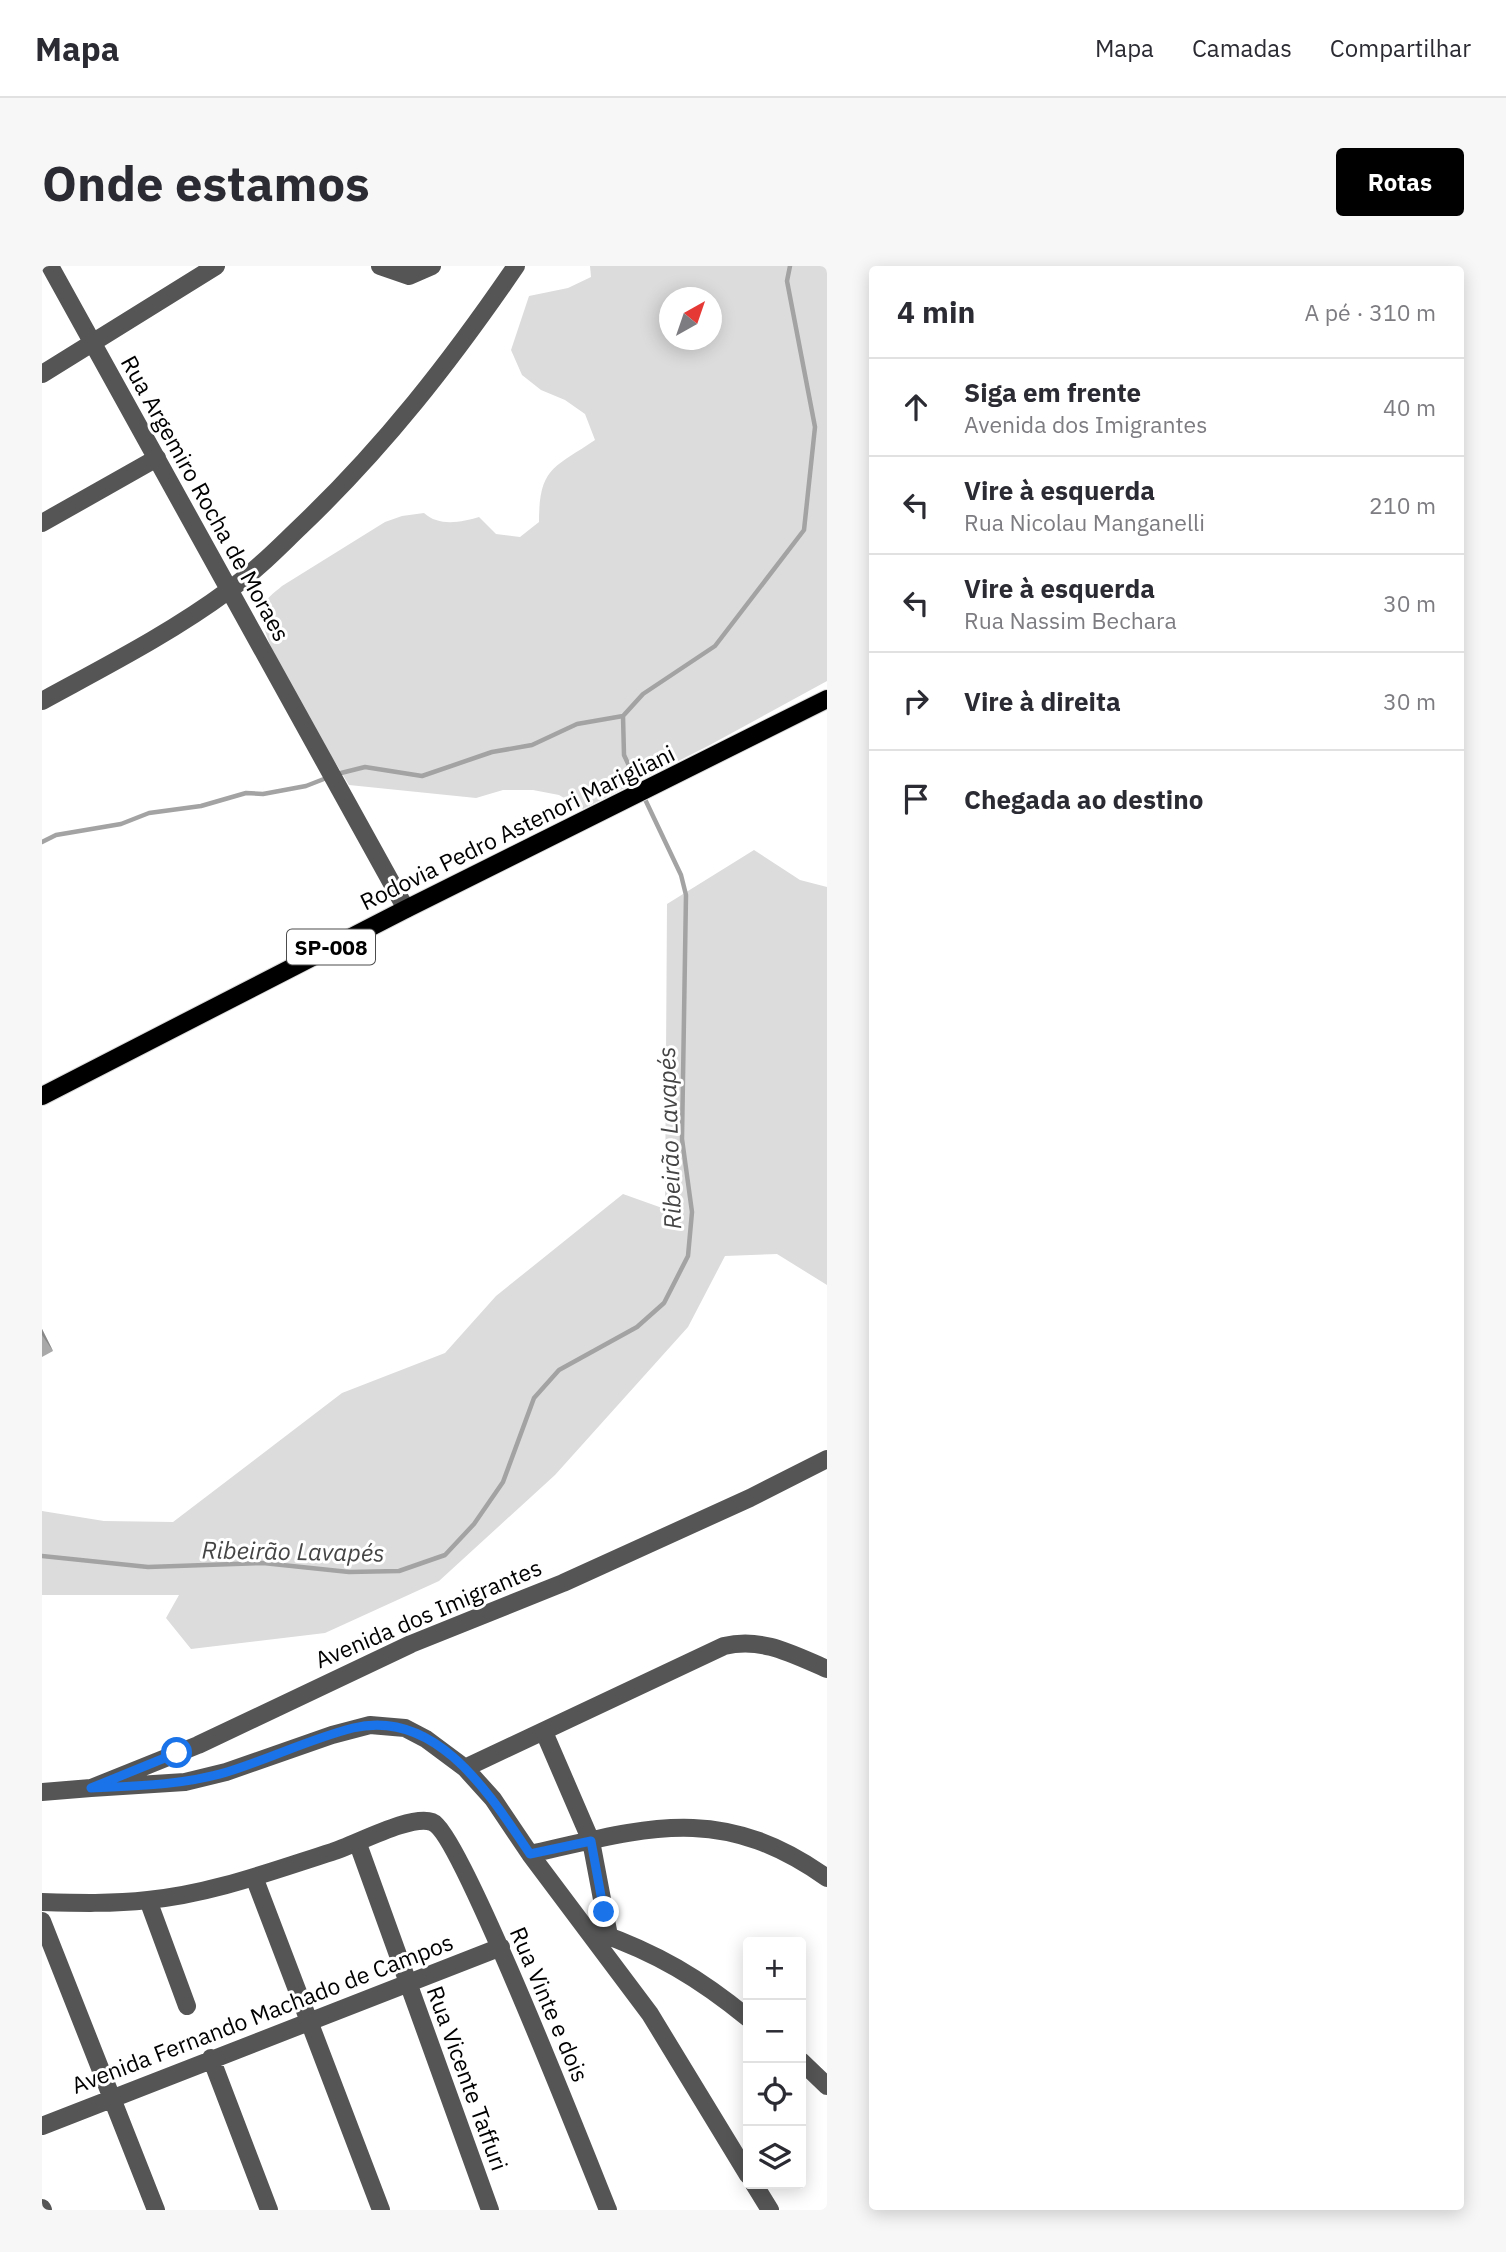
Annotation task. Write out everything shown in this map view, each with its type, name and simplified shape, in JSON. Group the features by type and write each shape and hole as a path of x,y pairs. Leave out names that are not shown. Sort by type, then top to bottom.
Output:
{"main road":[{"name":"Rodovia Pedro Astenori Marigliani","path":"42,1096 406,909 827,699"}],"street":[{"name":"Rua Argemiro Rocha de Moraes","path":"50,266 231,589 337,789 406,909"},
{"path":"42,374 216,266"},
{"path":"380,266 409,276 432,266"},
{"path":"42,701 114,662 231,589 367,463 462,345 516,266"},
{"path":"42,523 157,458"},
{"name":"Avenida dos Imigrantes","path":"42,1792 91,1788 198,1745 424,1639 564,1583 827,1460"},
{"path":"466,1768 724,1646 759,1643 787,1651 827,1669"},
{"path":"91,1788 185,1782 226,1772 332,1735 370,1725 405,1728 426,1739 466,1768 493,1799 530,1854 650,2014 743,2167"},
{"path":"544,1732 591,1841 609,1936"},
{"name":"Rua Vinte e dois","path":"358,1844 414,1821 435,1822 448,1839 500,1947 608,2210"},
{"path":"530,1854 626,1831 698,1827 761,1843 802,1860 827,1878"},
{"path":"42,1902 148,1900 254,1877 358,1844"},
{"name":"Rua Vicente Taffuri","path":"358,1844 490,2210"},
{"path":"254,1877 382,2210"},
{"path":"148,1900 187,2006"},
{"path":"42,1921 156,2210"},
{"path":"584,1927 645,1949 687,1971 743,2014"},
{"name":"Avenida Fernando Machado de Campos","path":"42,2126 500,1947"},
{"path":"211,2058 269,2210"},
{"path":"803,2063 827,2085"},
{"path":"757,2189 770,2210"}],"shaded area":[{"path":"590,266 827,266 827,681 708,746 583,809 559,795 533,790 503,790 476,798 349,785 283,673 264,628 264,603 282,586 385,522 402,516 424,513 444,522 479,517 496,534 520,537 539,522 542,490 546,479 559,464 595,440 585,414 565,400 541,390 522,375 511,350 529,296 568,288 591,277"},
{"path":"754,850 800,880 827,887 827,1285 777,1254 725,1256 688,1327 555,1475 439,1581 325,1633 191,1649 166,1618 179,1595 42,1595 42,1511 104,1521 173,1522 342,1393 445,1353 496,1296 623,1194 665,1209 667,904"}],"waterway":[{"name":"Ribeirão Lavapés","path":"639,787 624,755 623,716 643,694 715,646 804,530 815,427 787,281 790,266"},
{"path":"337,774 365,767 422,776 492,752 532,745 577,724 623,716"},
{"path":"42,842 56,835 121,824 149,813 201,806 246,793 263,794 306,786 329,777"},
{"name":"Ribeirão Lavapés","path":"42,1556 148,1567 263,1563 349,1572 399,1571 445,1555 474,1524 503,1482 534,1398 559,1370 637,1327 664,1303 688,1256 692,1212 682,1139 686,895 681,875 643,795"}],"route":[{"path":"177,1753 91,1788 185,1782 226,1772 353,1728 370,1725 405,1728 426,1739 466,1768 493,1799 530,1854 591,1841 604,1912"}]}
